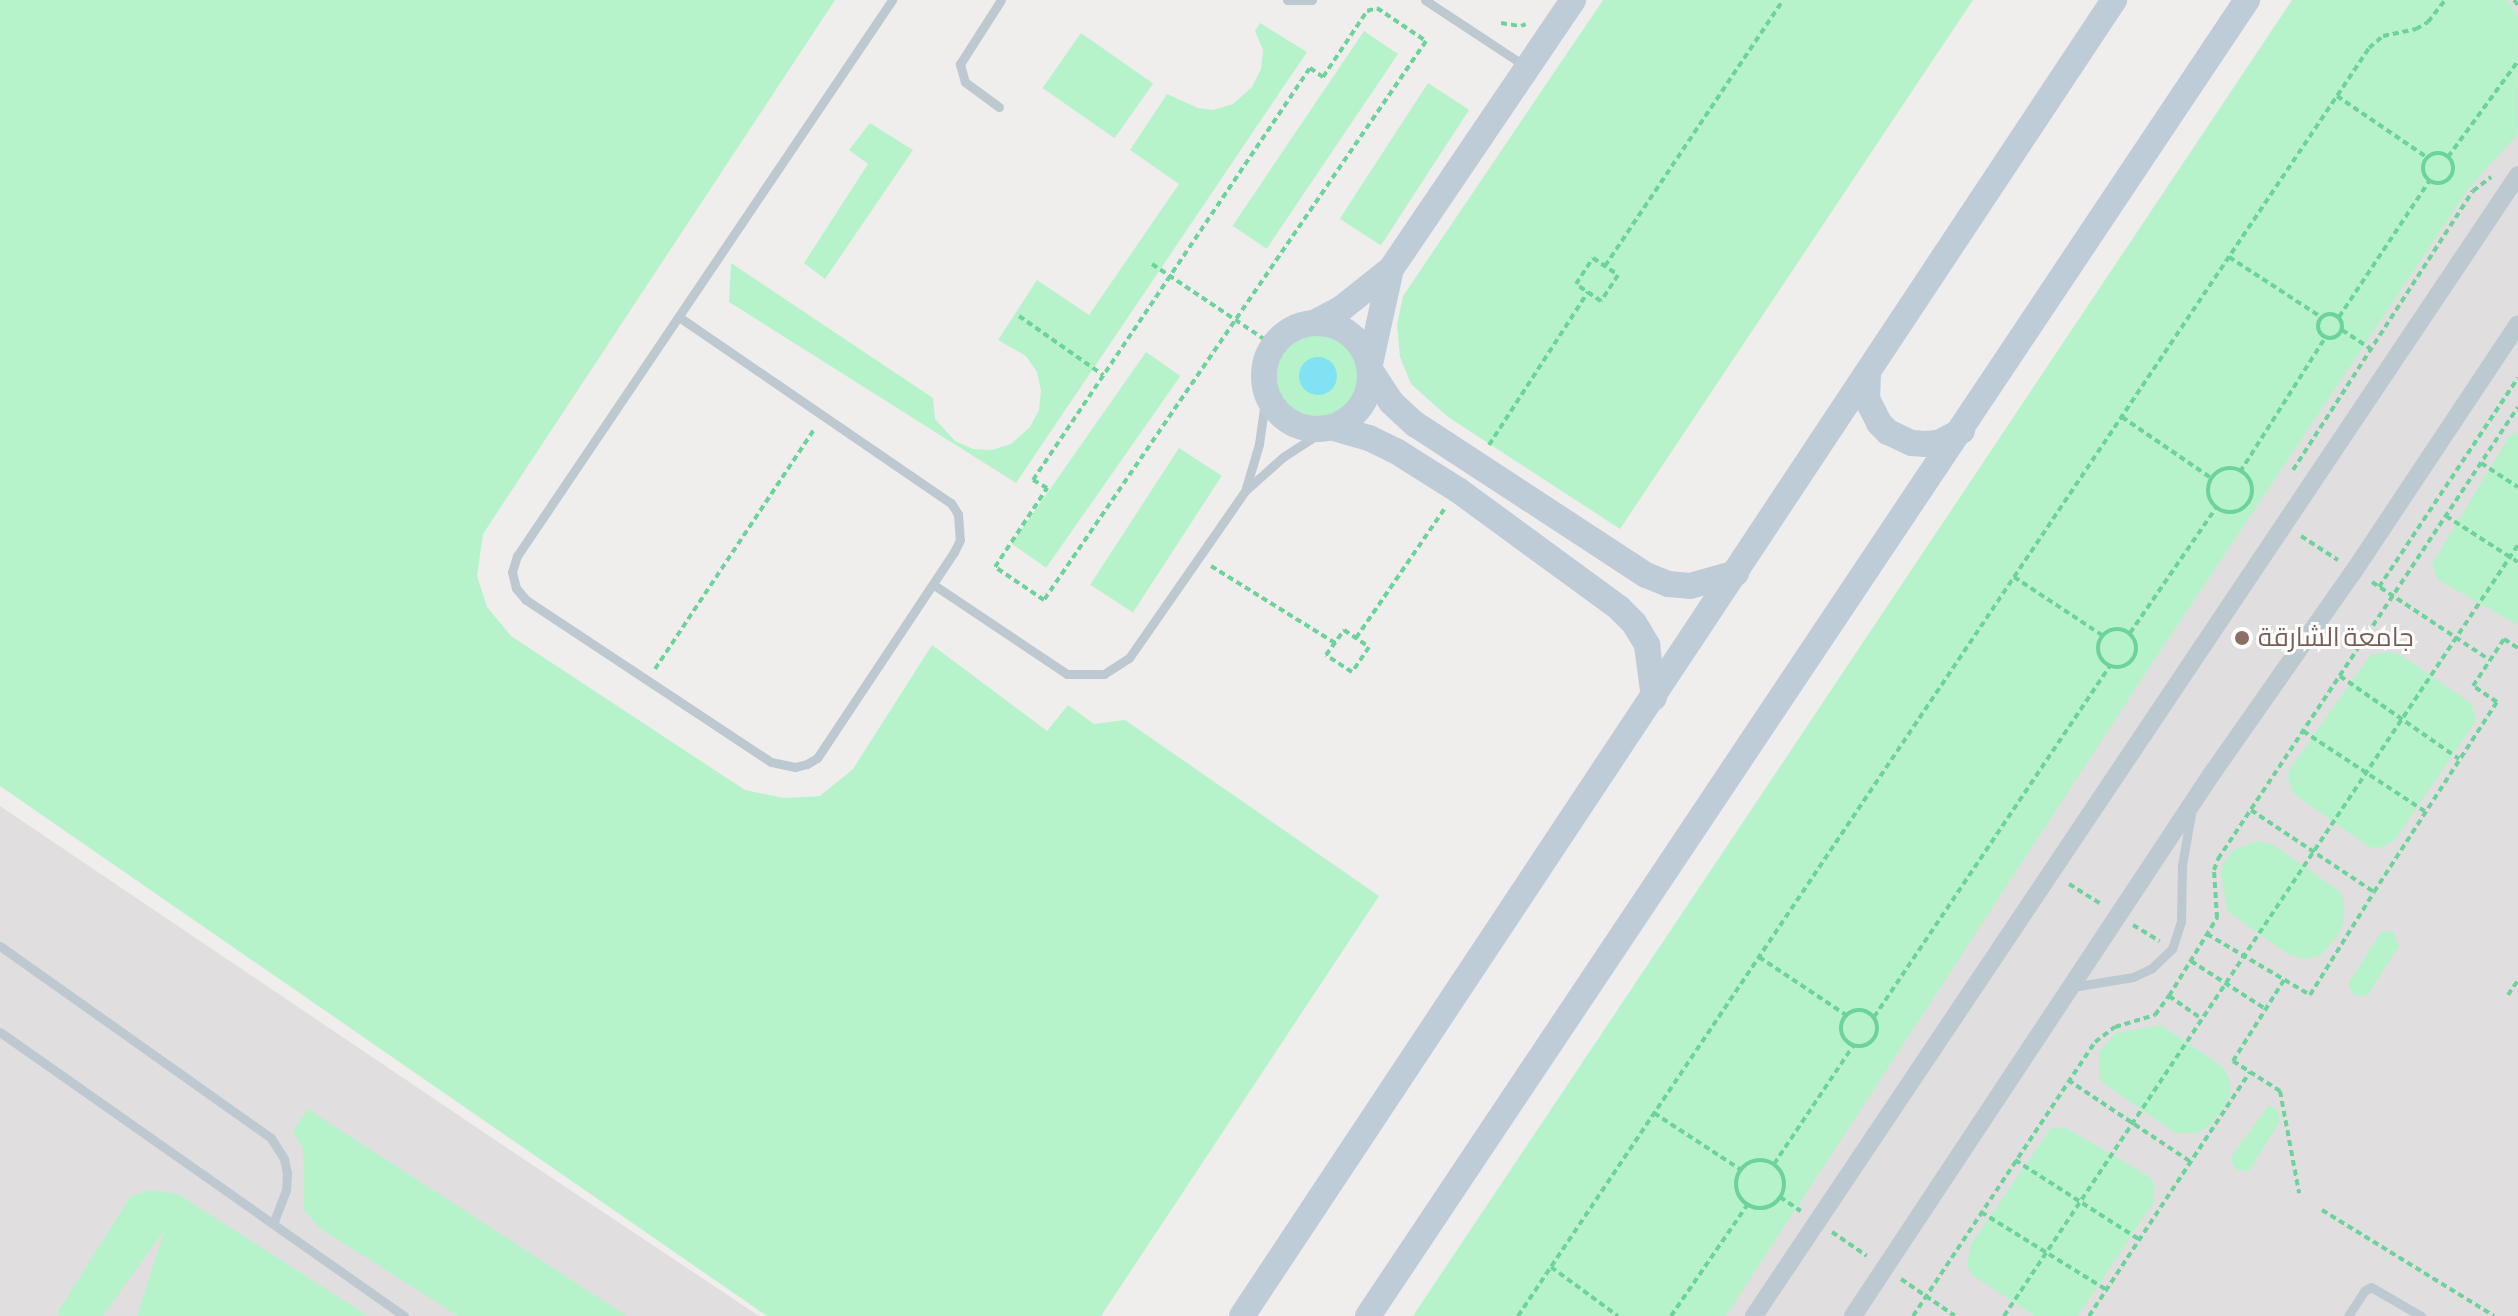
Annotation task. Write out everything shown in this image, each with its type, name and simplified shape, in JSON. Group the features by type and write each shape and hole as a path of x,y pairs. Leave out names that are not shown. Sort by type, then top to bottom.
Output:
{"street":[{"path":"1573,0 1391,269 1355,299 1314,323 1298,326 1273,345 1265,361 1266,395 1284,419 1297,426 1330,428 1369,438 1396,451 1541,551 1634,623 1647,645 1654,698"},
{"path":"1242,1316 2114,0"},
{"path":"1368,1316 2247,0"},
{"path":"1754,1316 2284,525 2512,197 2509,173"},
{"path":"1330,428 1350,419 1362,406 1370,389 1374,332 1391,269"},
{"path":"1314,323 1343,329 1355,338 1400,413 1646,575 1668,584 1690,586 1736,573"},
{"path":"1853,1316 2194,800 2354,571 2518,324"},
{"path":"1868,373 1867,399 1879,423 1888,432 1912,443 1925,444 1938,443 1962,431"},
{"path":"1541,551 1561,521"}],"lane":[{"path":"679,317 951,503 958,514 960,540 934,585 817,758 807,764 783,767 771,762 526,600 516,588 512,572 517,556 892,0"},
{"path":"999,107 965,82 960,64 1001,0"},
{"path":"1287,0 1312,0"},
{"path":"1425,0 1528,68"},
{"path":"1245,491 1259,444 1266,395"},
{"path":"934,585 1067,674 1092,676 1116,668 1129,658 1245,491 1283,457 1330,428"},
{"path":"2072,987 2133,977 2152,968 2172,949 2181,922 2182,865 2194,800"},
{"path":"0,946 271,1138 284,1159 287,1173 286,1190 274,1221"},
{"path":"0,1032 274,1221 404,1316"},
{"path":"2348,1316 2364,1291 2371,1287 2421,1316"},
{"path":"2399,1316 2405,1307"}],"path":[{"path":"1605,266 1783,0"},
{"path":"1518,1316 2337,96 2376,41 2416,29 2428,22 2445,0"},
{"path":"1377,8 1426,41 1044,600 995,567 1047,488 1033,480 1170,276 1310,68 1323,77 1367,11 1377,8"},
{"path":"2448,157 2518,61"},
{"path":"2337,96 2428,158"},
{"path":"2438,153 2448,157 2453,163 2450,177 2444,182 2430,180 2423,169 2428,158 2438,153"},
{"path":"2290,474 2473,191 2509,173"},
{"path":"2394,363 2342,330 2339,317 2430,180"},
{"path":"2229,257 2321,317"},
{"path":"1593,258 1605,266 1618,275 1601,301 1576,284 1593,258"},
{"path":"1152,264 1273,345"},
{"path":"2325,338 2317,328 2321,317 2330,313 2339,317"},
{"path":"1019,316 1103,375"},
{"path":"2325,338 2332,338 2342,330"},
{"path":"2240,472 2325,338"},
{"path":"2379,587 2518,378"},
{"path":"1913,1316 2095,1042 2115,1027 2155,1015 2169,996 2217,918 2214,870 2518,407"},
{"path":"647,681 824,416"},
{"path":"2122,417 2211,478"},
{"path":"2481,463 2518,487"},
{"path":"2225,469 2240,472 2251,485 2248,502 2233,512 2216,508 2208,494 2211,478 2225,469"},
{"path":"2130,633 2216,508"},
{"path":"2446,516 2518,562"},
{"path":"2284,525 2490,660"},
{"path":"2004,1316 2518,545"},
{"path":"1197,558 1335,643"},
{"path":"2014,577 2102,635"},
{"path":"2112,629 2130,633 2135,639 2135,654 2125,665 2110,666 2098,649 2102,635 2112,629"},
{"path":"1344,630 1369,647 1352,672 1326,655 1335,643 1344,630"},
{"path":"2207,934 2310,995 2497,702 2473,686 2504,639 2518,648"},
{"path":"1874,1017 2110,666"},
{"path":"2340,676 2460,759"},
{"path":"2303,731 2426,812"},
{"path":"2251,810 2374,892"},
{"path":"1759,957 1846,1015"},
{"path":"2284,980 2233,1061 2280,1091 2299,1193"},
{"path":"2508,995 2518,980"},
{"path":"2169,996 2202,1019"},
{"path":"1861,1010 1874,1017 1877,1025 1874,1039 1861,1047 1853,1046 1841,1032 1846,1015 1861,1010"},
{"path":"1774,1164 1853,1046"},
{"path":"2089,1316 2250,1072"},
{"path":"2068,1080 2191,1162"},
{"path":"1654,1113 1741,1170"},
{"path":"2015,1160 2140,1240"},
{"path":"1753,1161 1774,1164 1783,1176 1780,1197 1769,1206 1748,1204 1738,1193 1741,1170 1753,1161"},
{"path":"1671,1316 1748,1204"},
{"path":"2322,1210 2494,1316"},
{"path":"1981,1212 2107,1290"},
{"path":"1551,1267 1618,1316"}],"shaded area":[{"name":"جامعة الشارقة","path":"2435,0 2518,0 2518,1316 1513,1316"},
{"path":"0,806 510,1150 759,1316 0,1316"}],"green space":[{"path":"0,0 835,0 483,534 477,576 487,607 511,636 745,790 784,798 820,796 853,769 932,645 1047,731 1068,705 1094,724 1125,720 1379,896 1101,1316 767,1316 0,786"},
{"path":"1603,0 1973,0 1620,529 1448,417 1411,384 1400,357 1397,325 1403,296"},
{"path":"2292,0 2507,0 2518,16 2517,135 2469,188 2147,671 1726,1316 1413,1316"},
{"path":"1260,23 1307,52 1016,483 729,302 731,263 933,398 935,419 955,441 973,449 992,450 1011,444 1030,427 1039,410 1041,391 1037,372 1026,356 998,340 1037,280 1089,315 1179,184 1130,150 1167,94 1198,108 1213,110 1233,104 1252,87 1261,69 1263,50 1255,31"},
{"path":"1364,31 1398,54 1267,249 1233,226"},
{"path":"1081,33 1153,83 1115,138 1043,88"},
{"path":"1428,83 1469,110 1381,246 1340,219"},
{"path":"870,123 913,150 825,279 804,263 868,164 849,150"},
{"path":"1318,335 1334,338 1347,347 1356,360 1359,376 1356,392 1347,405 1334,414 1318,417 1302,414 1289,405 1280,392 1277,376 1280,360 1289,347 1302,338"},
{"path":"1146,352 1180,376 1046,568 1012,544"},
{"path":"2518,432 2518,625 2438,580 2432,564 2510,435"},
{"path":"1179,448 1222,476 1133,612 1090,585"},
{"path":"2399,654 2471,703 2475,722 2394,841 2379,848 2369,847 2294,794 2288,779 2289,770 2370,655"},
{"path":"2257,841 2274,845 2339,891 2344,900 2344,921 2339,934 2321,955 2305,959 2289,955 2227,911 2221,872 2223,864 2233,850"},
{"path":"2393,931 2399,946 2367,996 2354,995 2348,984 2381,932"},
{"path":"2161,1025 2223,1067 2230,1080 2229,1099 2211,1125 2198,1133 2175,1133 2103,1083 2099,1077 2099,1052 2116,1033"},
{"path":"2268,1106 2277,1108 2280,1121 2249,1171 2236,1170 2230,1158"},
{"path":"308,1109 627,1316 458,1316 318,1227 304,1210 303,1150 293,1130"},
{"path":"2051,1128 2066,1128 2150,1177 2155,1187 2153,1203 2078,1316 2035,1316 1973,1276 1967,1266 1970,1246"},
{"path":"151,1190 178,1194 368,1316 137,1316 165,1229 103,1316 62,1316 57,1313 131,1196"}],"water":[{"path":"1318,357 1331,363 1337,376 1331,389 1318,395 1305,389 1299,376 1305,363"}],"place":[{"name":"جامعة الشارقة","path":"2242,638"}]}
